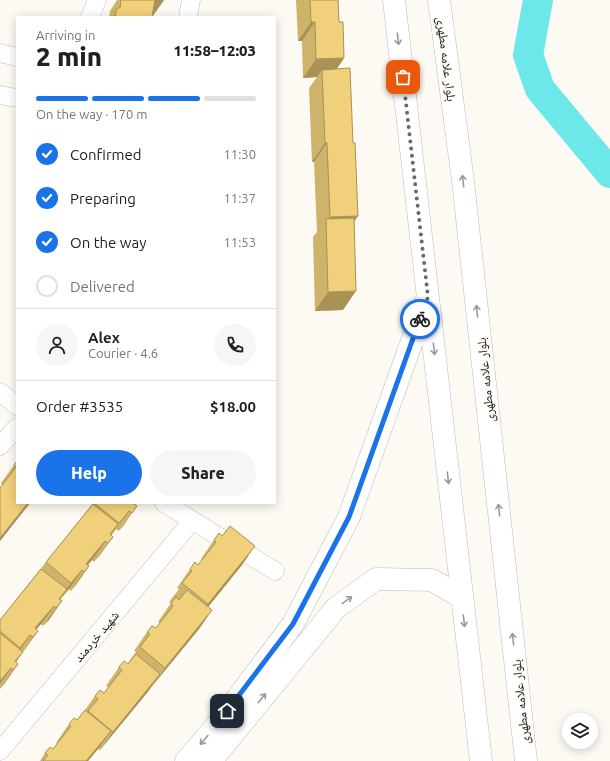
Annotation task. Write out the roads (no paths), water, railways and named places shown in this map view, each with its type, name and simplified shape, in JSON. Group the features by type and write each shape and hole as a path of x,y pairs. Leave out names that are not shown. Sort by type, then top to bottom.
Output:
{"street":[{"path":"90,16 97,0"},
{"path":"188,16 191,0"},
{"path":"394,0 481,761"},
{"name":"بلوار علامه مطهری","path":"439,0 464,197 526,761"},
{"path":"0,53 16,57"},
{"path":"0,95 16,98"},
{"path":"186,761 218,724 293,624 349,517 428,297"},
{"path":"0,392 16,405"},
{"path":"0,446 16,428"},
{"path":"166,504 275,571"},
{"name":"شهید خردمند","path":"0,751 192,521"},
{"path":"211,761 336,608 376,579 432,580 462,597"}],"waterway":[{"path":"538,0 528,55 540,89 610,173"}]}
